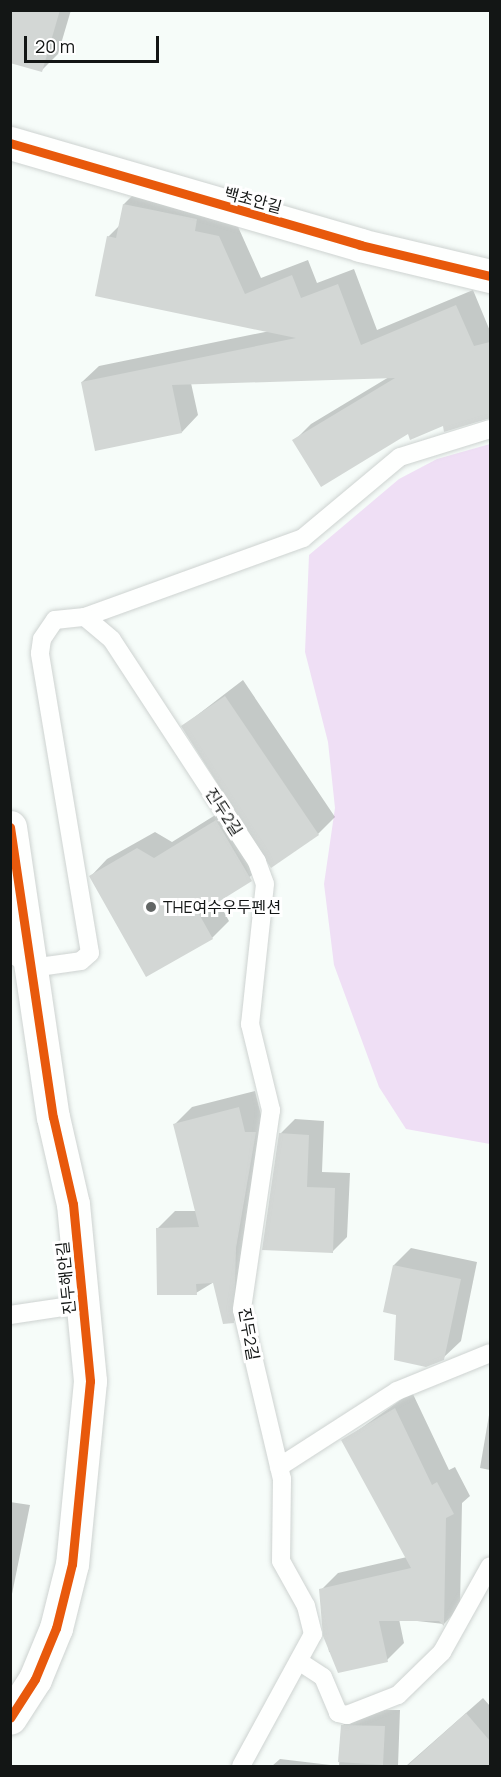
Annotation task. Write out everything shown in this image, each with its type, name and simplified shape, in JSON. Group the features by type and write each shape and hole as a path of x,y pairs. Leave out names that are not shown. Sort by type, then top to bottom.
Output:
{"street":[{"name":"백초안길","path":"10,143 360,245 490,276"},
{"name":"진두해안길","path":"10,827 21,960 84,1305 88,1423 72,1564 56,1628 35,1679 10,1718"}],"lane":[{"path":"21,960 81,961 90,953 40,653 42,639 56,620 84,617 303,538 400,457 490,429"},
{"name":"진두2길","path":"84,617 112,640 257,862 265,884 250,1024 271,1110 242,1310 279,1467 281,1561 313,1623 312,1644 241,1767"},
{"path":"10,1315 84,1305"},
{"path":"279,1467 404,1387 456,1371 490,1353"},
{"path":"300,1662 323,1677 338,1713 346,1715 398,1695 442,1652 490,1566"}],"shaded area":[{"path":"490,444 490,1144 406,1129 379,1087 334,965 324,884 335,808 328,742 305,652 309,555 399,479 437,459"}],"building":[{"path":"10,10 60,10 42,72 10,63"},
{"path":"123,204 197,219 195,231 219,236 245,294 292,275 301,298 338,284 361,345 456,305 474,346 490,342 490,418 444,432 443,426 410,440 408,434 321,487 292,440 395,378 172,385 182,433 95,451 81,382 296,338 95,296 107,236 116,238"},
{"path":"225,696 319,835 271,868 181,726"},
{"name":"THE여수우두펜션","path":"216,820 252,881 199,914 213,939 146,977 89,876 137,848 154,858"},
{"path":"239,1107 245,1132 256,1132 236,1248 234,1323 223,1324 213,1283 196,1284 197,1295 157,1295 156,1228 199,1227 173,1124"},
{"path":"279,1133 309,1135 307,1187 335,1188 333,1253 262,1250"},
{"path":"393,1265 461,1279 444,1360 426,1367 394,1360 396,1315 383,1312"},
{"path":"395,1408 432,1485 437,1482 454,1514 446,1518 444,1626 439,1621 379,1621 388,1662 338,1673 323,1636 319,1589 411,1568 341,1440"},
{"path":"466,1713 490,1741 490,1767 406,1767"},
{"path":"341,1725 385,1726 383,1765 338,1762"}],"cycle path":[{"path":"10,143 360,245 490,276"},
{"path":"10,827 53,1117 73,1204 90,1381 72,1564 56,1628 35,1679 10,1718"}],"place":[{"name":"THE여수우두펜션","path":"151,907"}]}
